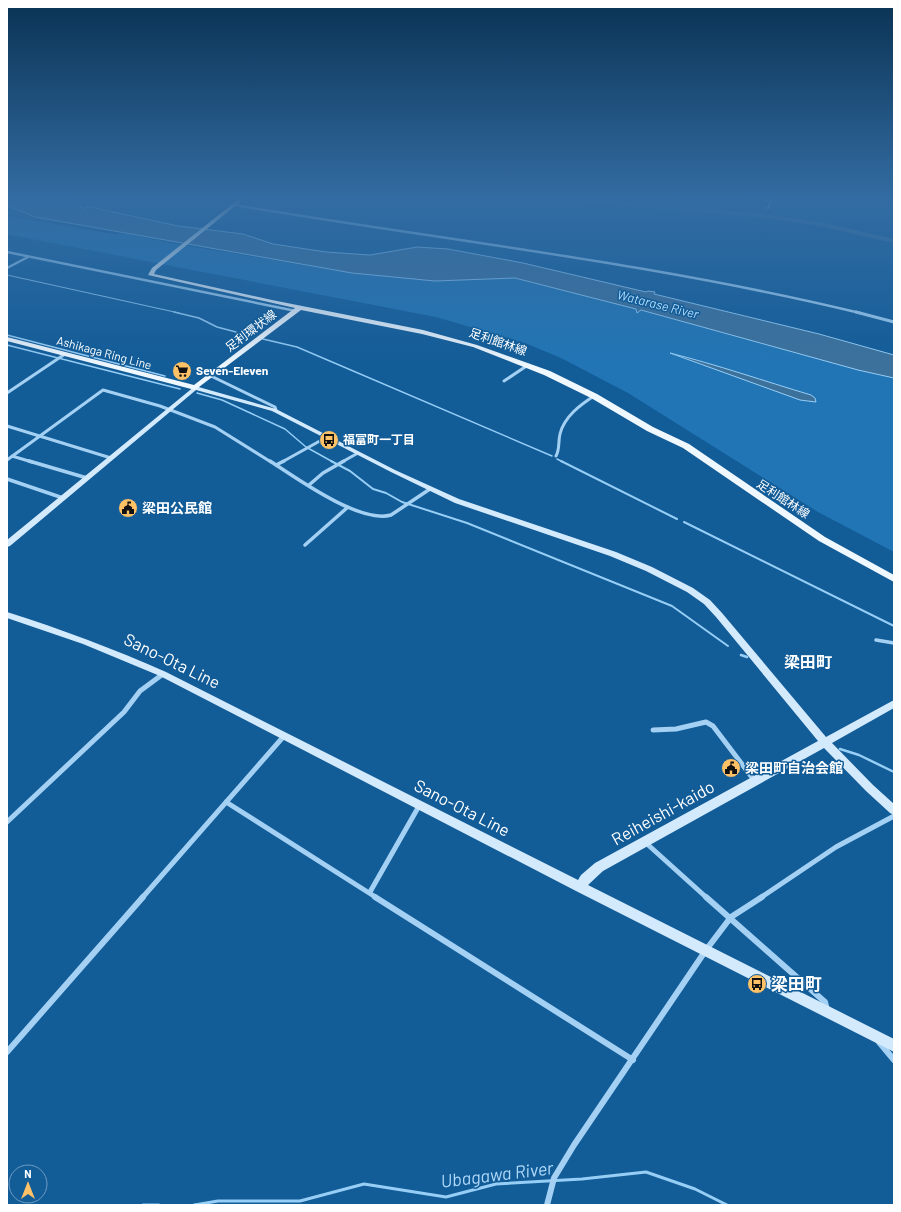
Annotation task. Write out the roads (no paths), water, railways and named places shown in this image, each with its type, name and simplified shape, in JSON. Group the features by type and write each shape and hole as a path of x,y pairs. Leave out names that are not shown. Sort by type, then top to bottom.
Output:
{"main road":[{"name":"足利館林線","path":"173,255 152,271 151,275 298,309 430,333 475,346 559,378 594,396 650,429 686,446 788,517 894,579"},
{"name":"足利環状線","path":"195,388 298,309"},
{"name":"Ashikaga Ring Line","path":"7,339 195,388"}],"street":[{"path":"18,255 298,309"},
{"path":"548,255 667,273 764,292 894,322"},
{"path":"7,268 28,257"},
{"path":"7,393 64,354"},
{"path":"504,381 528,365"},
{"path":"211,376 275,407 276,410 274,410"},
{"path":"7,544 195,388 274,410 430,489 481,510 613,554 664,576 690,590 707,602 719,615 824,742 860,780 894,810"},
{"path":"7,460 102,390 169,409 223,431 276,465 348,507 382,516 391,515 430,489"},
{"path":"556,456 562,428 579,406 594,396"},
{"path":"7,426 111,458"},
{"path":"276,465 328,437"},
{"path":"309,485 323,473 358,453"},
{"path":"12,456 87,478"},
{"path":"7,479 63,498"},
{"path":"305,545 348,507"},
{"name":"Sano-Ota Line","path":"7,615 107,648 163,674 894,1046"},
{"path":"876,640 894,643"},
{"path":"7,822 124,712 140,691 163,674"},
{"name":"Reiheishi-kaido","path":"580,887 585,879 599,866 894,704"},
{"path":"653,730 676,729 706,722 713,726 754,780"},
{"path":"7,1052 284,736"},
{"path":"226,802 633,1060"},
{"path":"370,892 420,805"},
{"path":"547,1205 554,1178 574,1145 633,1060 706,950 731,917 836,847 894,816"},
{"path":"644,842 731,917 825,1002 828,1012"},
{"path":"874,1036 886,1053 894,1060"}],"water":[{"name":"Watarase River","path":"248,255 478,255 523,263 646,292 655,292 654,294 819,334 894,355 894,378 858,370 641,310 637,313 636,309 515,278 435,281 352,273"},
{"path":"670,353 811,395 815,398 816,402 800,400"}],"waterway":[{"path":"7,275 179,313"},
{"path":"174,312 199,318 217,327 236,332"},
{"path":"7,335 165,376"},
{"path":"263,339 297,347 552,456"},
{"path":"7,345 180,389"},
{"path":"197,393 222,400 285,429 306,447 333,462"},
{"path":"557,459 677,519"},
{"path":"331,461 350,471 373,489 386,493 402,502 467,523 672,606 728,646"},
{"path":"684,522 894,626"},
{"path":"741,655 747,657"},
{"path":"840,749 859,755 894,772"},
{"name":"Ubagawa River","path":"194,1205 218,1201 300,1201 364,1184 446,1197 496,1184 582,1179 646,1172 695,1189 727,1205"},
{"name":"Ubagawa River","path":"143,1205 159,1205"}],"place":[{"name":"Seven-Eleven","path":"182,371"},
{"name":"福富町一丁目","path":"329,440"},
{"name":"梁田公民館","path":"128,508"},
{"name":"梁田町自治会館","path":"731,768"},
{"name":"梁田町","path":"757,984"}],"district":[{"name":"梁田町","path":"808,662"}]}
